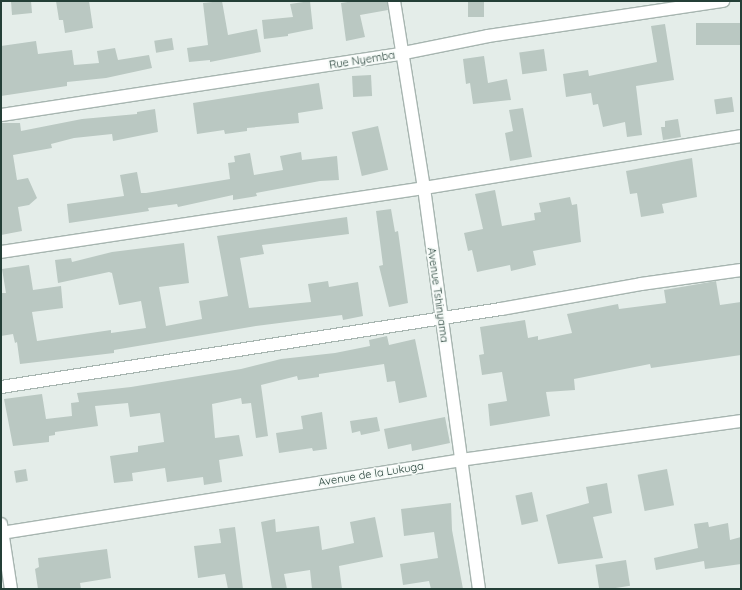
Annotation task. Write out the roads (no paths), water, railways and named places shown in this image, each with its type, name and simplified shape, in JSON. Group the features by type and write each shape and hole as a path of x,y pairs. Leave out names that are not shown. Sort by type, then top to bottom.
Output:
{"street":[{"name":"Avenue Tshinyama","path":"394,1 404,53 424,188 460,460 479,589"},
{"name":"Rue Nyemba","path":"1,115 404,53 488,36 723,1"},
{"path":"1,252 424,188 741,136"},
{"path":"1,387 441,318 619,287 741,270"},
{"name":"Avenue de la Lukuga","path":"2,530 460,460 741,421"},
{"path":"2,530 11,589"}]}
